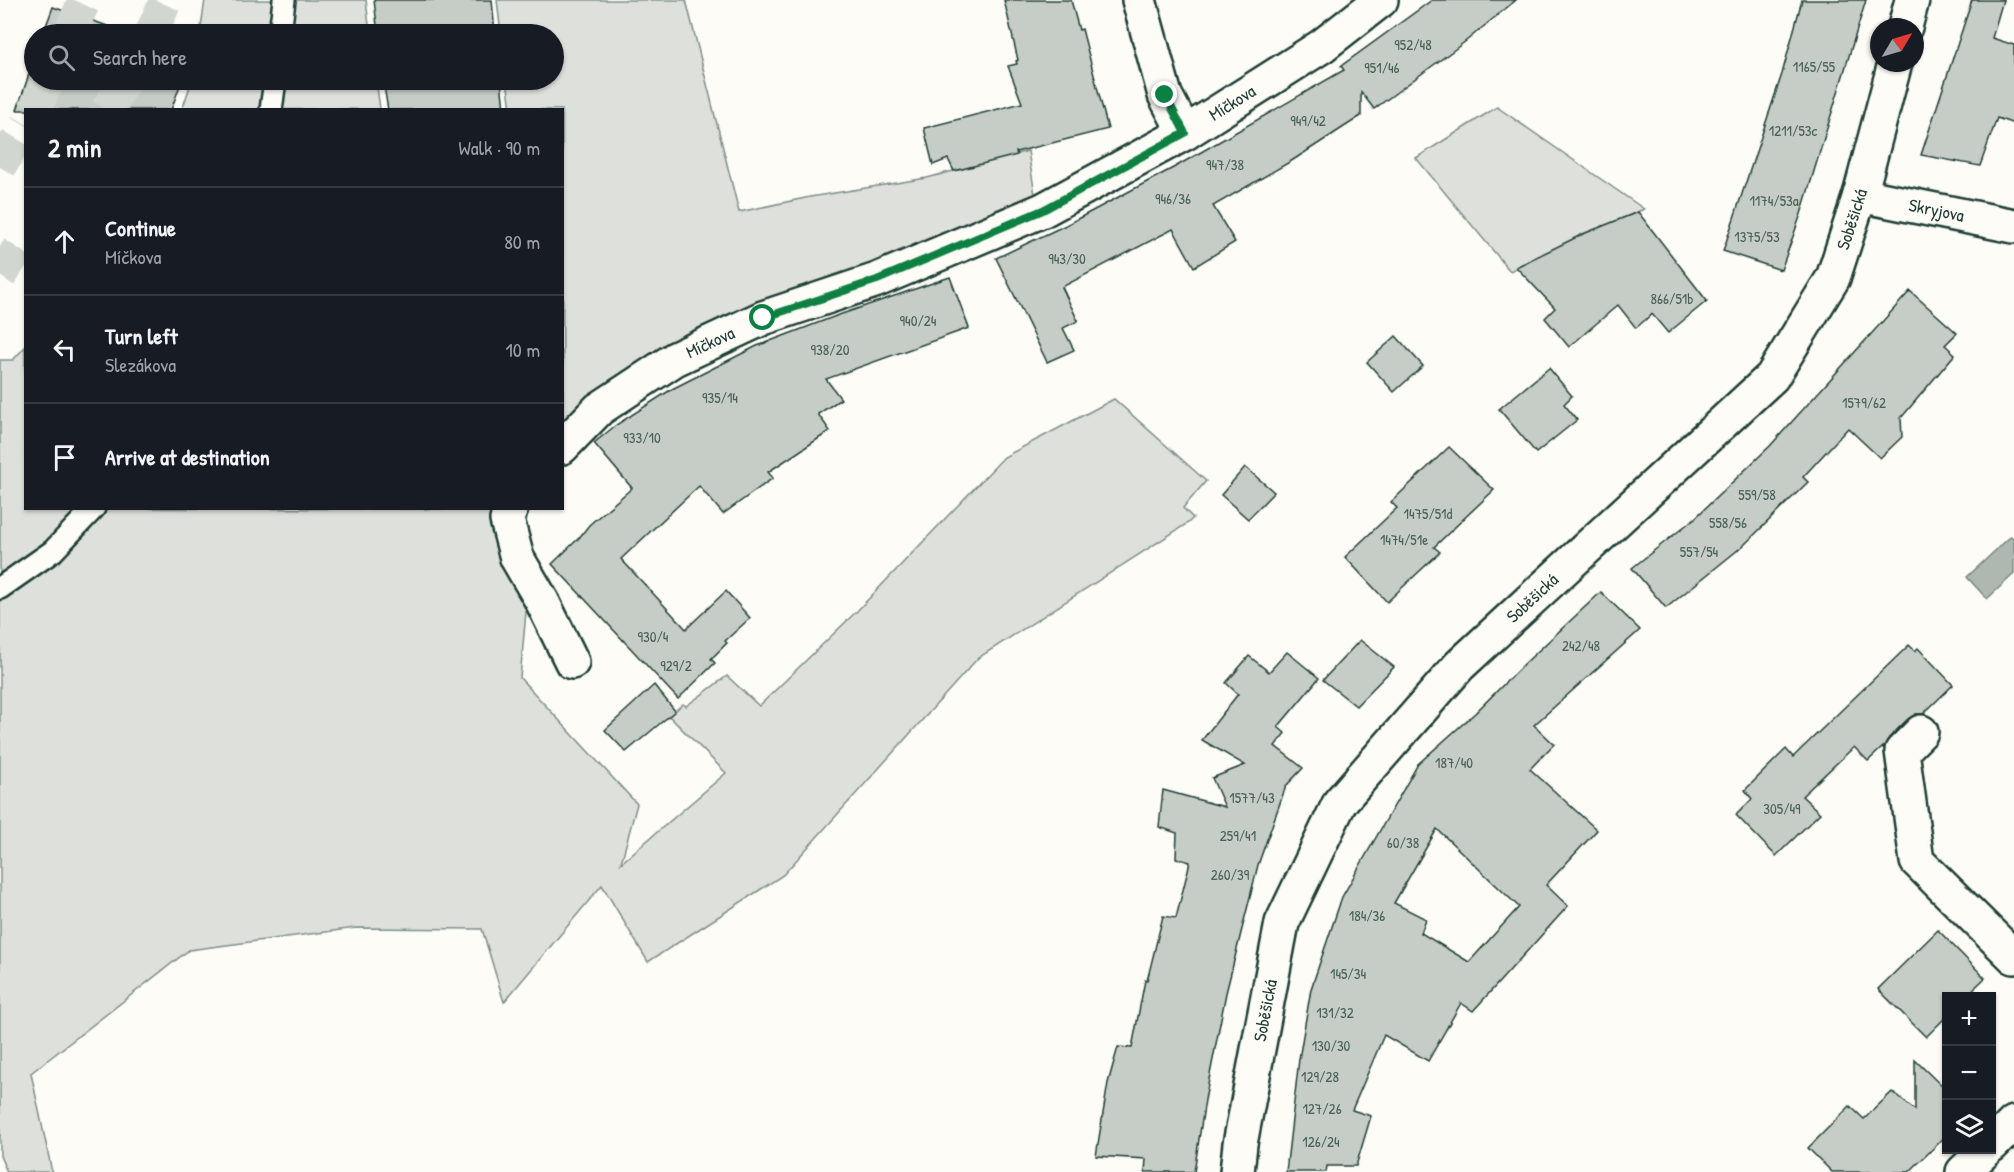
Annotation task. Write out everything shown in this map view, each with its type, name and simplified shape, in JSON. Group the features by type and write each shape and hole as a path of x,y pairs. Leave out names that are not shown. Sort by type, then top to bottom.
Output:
{"street":[{"path":"1139,0 1165,95 1185,133"},
{"name":"Míčkova","path":"564,445 599,409 675,359 763,318 877,280 1043,210 1185,133 1322,46 1381,0"},
{"path":"1907,18 1912,0"},
{"name":"Soběšická","path":"1237,1172 1239,1143 1282,923 1340,802 1459,666 1772,377 1833,278 1860,195 1893,72"},
{"name":"Skryjova","path":"1860,195 2014,226"},
{"path":"511,510 507,520 517,558 542,601 572,662"},
{"path":"1921,732 1902,751 1917,861 2014,957"},
{"path":"1996,1141 2014,1123"},
{"path":"1963,1172 1981,1154"}],"lane":[{"path":"281,24 284,0"},
{"path":"271,108 274,90"},
{"path":"0,588 53,551 92,510"}],"shaded area":[{"path":"205,0 366,0 369,24 201,24"},
{"path":"497,0 686,0 739,212 810,197 927,178 1028,151 1036,201 564,431 564,108 511,108 508,90 564,90 564,24 500,24"},
{"path":"189,90 377,90 380,108 183,108"},
{"path":"1497,107 1644,209 1590,231 1510,271 1416,158"},
{"path":"24,348 24,510 502,510 527,601 520,678 637,804 621,863 726,773 669,716 683,704 686,706 727,676 759,706 857,611 1004,457 1114,399 1206,481 1183,508 1193,518 1188,523 978,658 783,875 648,962 602,885 504,1002 482,929 356,928 189,950 31,1073 52,1172 7,1172 0,1156 0,360 13,360"},
{"path":"2011,536 2014,539 2014,574 1987,599 1967,577"}],"building":[{"path":"374,0 492,0 494,24 377,24"},
{"path":"1004,0 1071,0 1079,30 1082,29 1108,129 1016,152 1017,155 954,171 948,159 933,165 924,128 1022,103 1008,66 1017,64 1018,60"},
{"path":"1432,0 1516,0 1466,41 1374,109 1361,92 1361,116 1293,160 1213,206 1235,242 1194,267 1173,229 1062,287 1078,321 1063,328 1074,350 1047,362 996,258 1066,225 1175,167 1344,70 1341,66"},
{"path":"1802,0 1866,0 1801,214 1781,270 1723,251 1782,74"},
{"path":"1972,0 2003,0 1992,38 2014,45 2014,124 1997,118 1980,166 1921,155"},
{"path":"53,7 102,24 47,24"},
{"path":"24,89 178,90 172,108 24,108 24,110 17,110"},
{"path":"385,90 502,90 504,108 388,108"},
{"path":"1638,212 1707,301 1668,333 1652,314 1636,328 1618,305 1569,347 1545,318 1555,308 1516,267 1583,234"},
{"path":"950,277 969,328 826,379 841,399 818,414 830,431 768,472 773,478 723,514 699,486 621,559 686,629 726,591 750,618 725,641 727,643 711,659 715,663 678,699 552,564 589,525 632,488 594,443 616,425 672,389 757,346"},
{"path":"1910,291 1957,333 1945,345 1955,354 1901,418 1902,437 1880,458 1848,428 1803,477 1808,482 1744,545 1666,608 1632,568 1695,518 1770,446"},
{"path":"1396,336 1423,366 1394,392 1367,362"},
{"path":"1549,368 1572,396 1564,404 1577,420 1536,453 1499,409"},
{"path":"1449,447 1494,490 1434,547 1440,552 1387,602 1345,557 1397,508 1391,502"},
{"path":"1245,467 1274,492 1248,519 1221,495"},
{"path":"1601,592 1640,630 1534,725 1554,744 1530,769 1597,830 1546,885 1568,906 1473,1011 1461,1003 1428,1061 1384,1035 1352,1110 1371,1116 1356,1166 1327,1166 1326,1172 1286,1172 1299,1059 1311,989 1342,897 1418,764 1475,713","holes":["1437,829 1519,907 1469,962 1421,933 1426,919 1394,903"]},
{"path":"1360,640 1394,667 1356,706 1323,680"},
{"path":"1909,645 1915,651 1918,648 1953,685 1923,714 1916,714 1908,719 1889,738 1884,748 1868,761 1854,747 1802,796 1820,813 1776,856 1736,815 1752,799 1745,790 1786,749 1793,757"},
{"path":"1287,652 1319,678 1278,727 1285,733 1275,746 1303,768 1286,786 1258,865 1226,993 1205,1100 1194,1172 1145,1172 1146,1159 1096,1156 1108,1083 1118,1047 1132,1048 1145,980 1147,981 1163,916 1176,918 1190,862 1176,858 1177,833 1159,827 1163,790 1225,807 1212,778 1245,765 1202,740 1238,694 1226,683 1249,656 1269,672"},
{"path":"654,685 675,711 626,752 605,730"},
{"path":"1938,930 1985,978 1970,992 1942,992 1942,1021 1926,1037 1878,989"},
{"path":"1915,1060 1942,1086 1942,1140 1909,1172 1832,1172 1808,1148 1850,1106 1864,1119 1892,1092 1915,1110"}],"tunnel":[{"path":"74,24 85,0"},
{"path":"155,24 166,0"},
{"path":"35,108 44,90"},
{"path":"108,108 119,90"},
{"path":"0,167 24,127"},
{"path":"0,276 24,240"}],"route":[{"path":"763,318 877,280 1043,210 1185,133 1165,95"}]}
